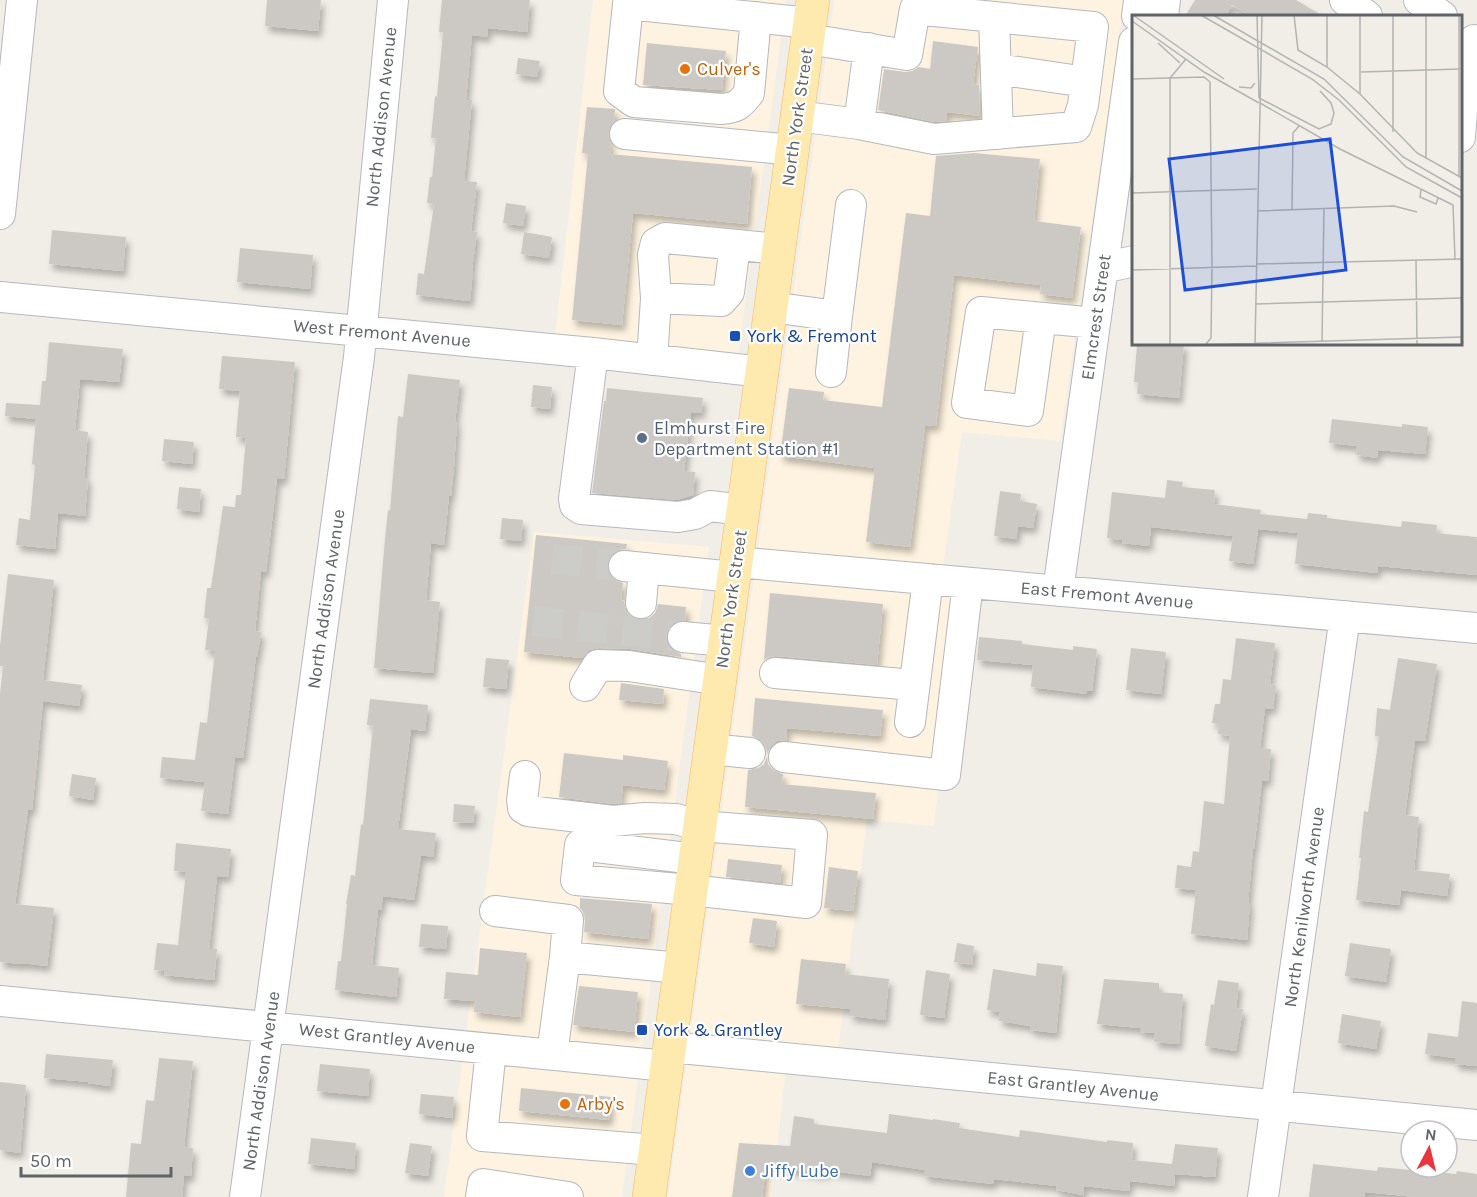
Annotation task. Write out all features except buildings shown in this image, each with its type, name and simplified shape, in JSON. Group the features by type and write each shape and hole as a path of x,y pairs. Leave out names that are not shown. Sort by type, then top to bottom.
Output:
{"main road":[{"name":"North York Street","path":"649,1197 810,20"}],"street":[{"path":"0,214 22,0"},
{"name":"North Addison Avenue","path":"245,1197 359,357 393,0"},
{"path":"1137,15 1139,0"},
{"path":"1162,15 1165,0"},
{"path":"1419,0 1441,15"},
{"path":"756,17 749,93 734,108 634,102 619,92 628,4 810,20 869,48 907,55 915,9 1093,27 1084,94 1076,127 934,139 859,124 797,116"},
{"path":"994,17 998,134"},
{"path":"1462,85 1471,37"},
{"path":"859,124 869,48"},
{"name":"Elmcrest Street","path":"1059,591 1132,56"},
{"path":"997,69 1125,106"},
{"path":"625,134 793,150"},
{"path":"831,372 851,205"},
{"path":"652,360 656,298 653,255 656,243 665,238 779,249"},
{"path":"656,298 721,302 729,292 735,245"},
{"path":"1103,268 1132,261"},
{"name":"West Fremont Avenue","path":"0,297 593,353 763,372"},
{"path":"771,307 837,316"},
{"path":"1041,318 1095,324"},
{"path":"593,353 575,505 580,509 678,517 695,514 710,506 743,510"},
{"name":"East Fremont Avenue","path":"641,603 634,567 735,569 928,579 1477,628"},
{"path":"910,722 928,579"},
{"path":"784,757 945,775 968,583"},
{"name":"North Kenilworth Avenue","path":"1263,1197 1345,616"},
{"path":"683,637 725,641"},
{"path":"585,686 598,665 629,666 720,680"},
{"path":"775,673 915,685"},
{"path":"710,749 750,753"},
{"path":"525,776 522,800 523,808 528,811 613,821 645,818 676,819 700,826 812,835 806,903 693,875"},
{"path":"495,911 568,920 552,1055"},
{"path":"565,957 680,968"},
{"name":"West Grantley Avenue","path":"0,1001 552,1055 668,1056"},
{"path":"491,1048 483,1136 655,1150"},
{"name":"East Grantley Avenue","path":"668,1056 1276,1106 1477,1125"},
{"path":"486,1100 500,1119 582,1131 594,1145"},
{"path":"481,1197 483,1185 568,1197"}],"shaded area":[{"path":"593,0 786,0 738,356 555,337"},
{"path":"834,0 1124,0 1060,441 962,432 943,566 962,569 934,826 867,820 835,1073 786,1067 772,1197 668,1197"},
{"path":"534,532 709,547 622,1197 444,1197"}],"tunnel":[{"path":"552,559 624,566"},
{"path":"533,621 683,637"}],"place":[{"name":"Culver's","path":"685,69"},
{"name":"York & Fremont","path":"735,336"},
{"name":"Elmhurst Fire Department Station #1","path":"642,438"},
{"name":"York & Grantley","path":"642,1030"},
{"name":"Arby's","path":"565,1104"},
{"name":"Jiffy Lube","path":"750,1171"}]}
